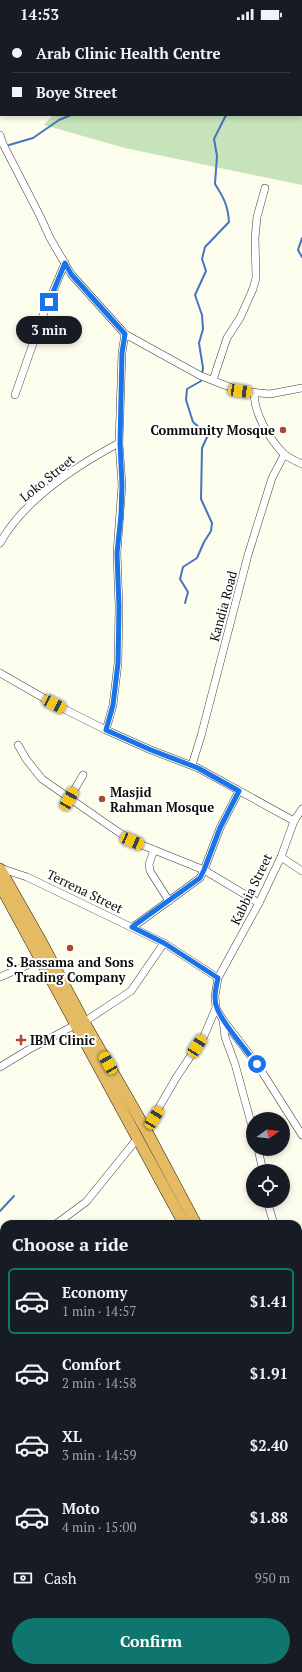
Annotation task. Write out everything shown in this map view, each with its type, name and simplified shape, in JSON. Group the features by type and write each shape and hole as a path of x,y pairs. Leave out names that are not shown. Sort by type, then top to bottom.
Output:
{"highway":[{"path":"0,869 42,943 137,1139 182,1220"},
{"path":"0,885 40,959 146,1130 194,1220"}],"street":[{"path":"0,135 3,144 50,238 71,274 125,334 201,376 240,391 270,394 302,388"},
{"path":"214,380 228,338 240,318 253,289 256,278 255,238 257,217 265,188"},
{"path":"15,395 43,315 65,263"},
{"path":"106,730 113,705 118,663 119,607 117,553 121,515 122,485 120,443 122,353 125,334"},
{"path":"254,392 254,400 264,426 284,454 302,464"},
{"name":"Loko Street","path":"0,543 21,514 41,495 93,457 120,443"},
{"name":"Kandia Road","path":"192,765 248,555 272,478 284,454"},
{"path":"0,673 54,704 106,730 151,750 192,765 294,821"},
{"path":"18,745 26,760 42,779 132,841 204,870 259,903"},
{"path":"69,799 83,775"},
{"path":"132,927 200,878 220,828 239,791"},
{"name":"Kabbia Street","path":"218,978 259,903 281,857 294,821 302,809"},
{"path":"154,850 149,864 150,871 168,901"},
{"path":"281,857 302,871"},
{"name":"Terrena Street","path":"0,869 27,877 132,927 164,943 218,978"},
{"path":"0,1067 28,1050 80,1024 131,991 164,943"},
{"path":"0,977 40,959"},
{"path":"218,978 215,996 216,1008 223,1020 257,1064 302,1135"},
{"path":"146,1130 176,1078 204,1036 216,1008"},
{"path":"223,1020 225,1037 235,1064 248,1112"},
{"path":"61,1220 86,1202 137,1139"},
{"path":"269,1208 273,1220"}],"green space":[{"path":"52,116 302,116 302,185 125,148 44,125"}],"waterway":[{"path":"9,145 33,138 59,120 69,116"},
{"path":"202,374 203,368 199,343 203,329 202,315 195,295 206,271 202,259 205,247 229,222 225,202 215,184 217,156 214,139 226,116"},
{"path":"302,238 298,250 302,257"},
{"path":"185,603 188,592 180,579 183,567 197,558 211,531 212,523 201,499 202,448 208,435 193,422 186,400 187,389 201,381 201,379"},
{"path":"0,1211 14,1196"}],"place":[{"name":"Community Mosque","path":"283,430"},
{"name":"Masjid Rahman Mosque","path":"102,799"},
{"name":"S. Bassama and Sons Trading Company","path":"70,948"},
{"name":"IBM Clinic","path":"21,1040"}],"route":[{"path":"49,302 65,263 71,274 125,334 122,353 120,443 122,485 121,515 117,553 119,607 118,663 113,705 106,730 151,750 192,765 239,791 220,828 200,878 132,927 164,943 218,978 215,996 216,1008 223,1020 257,1064"}]}
